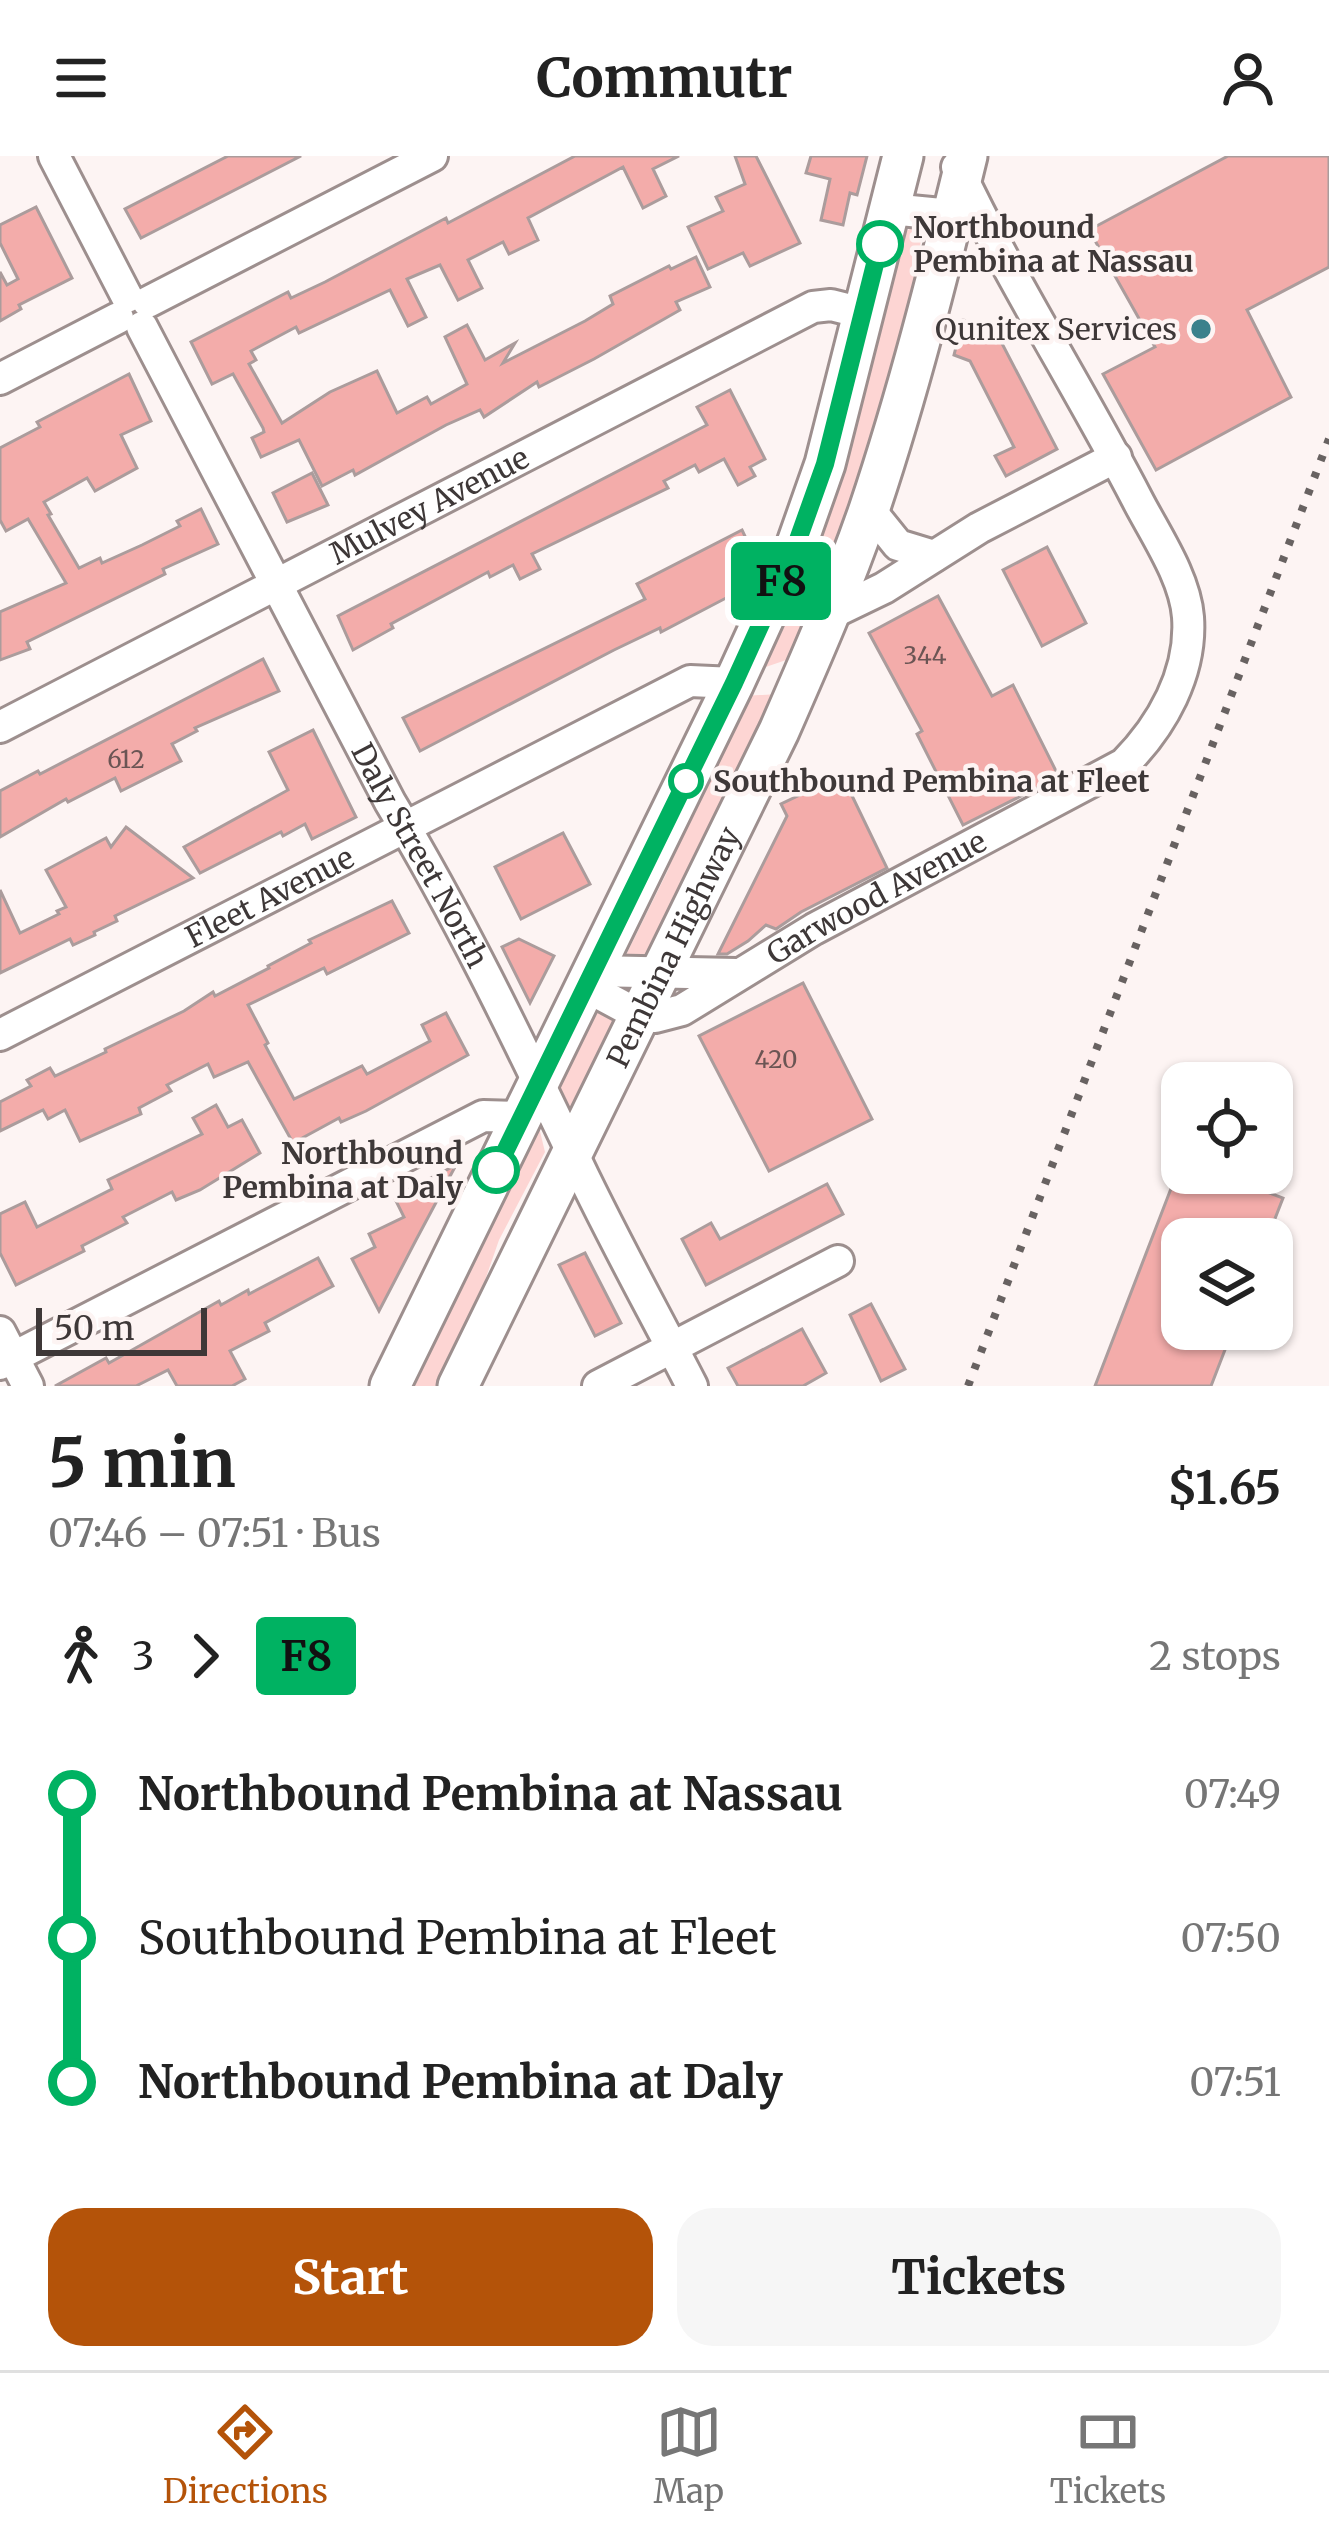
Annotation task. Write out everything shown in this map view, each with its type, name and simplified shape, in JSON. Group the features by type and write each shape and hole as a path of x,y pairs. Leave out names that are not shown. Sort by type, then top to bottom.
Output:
{"main road":[{"name":"Pembina Highway","path":"390,1386 734,683 813,503 903,156"},
{"name":"Pembina Highway","path":"467,1379 813,653 869,509 908,382 968,217 960,163"},
{"path":"734,683 764,683 786,675 813,653"}],"street":[{"name":"Daly Street North","path":"53,156 275,585 478,955 572,1153 692,1386"},
{"path":"0,379 432,156"},
{"path":"828,615 1115,457 968,217 890,209"},
{"name":"Mulvey Avenue","path":"0,728 813,308 831,305 862,313"},
{"name":"Garwood Avenue","path":"638,1014 655,1017 682,1010 736,974 1124,764 1148,740 1170,701 1187,654 1188,615 1184,594 1115,457"},
{"path":"869,509 892,541 905,550 934,556"},
{"name":"Fleet Avenue","path":"0,1035 690,681 734,683"},
{"name":"Garwood Avenue","path":"589,979 736,974"},
{"path":"589,979 638,1014"},
{"path":"28,1386 4,1351 483,1116 521,1117"},
{"path":"598,1386 838,1261"}],"shaded area":[{"path":"923,222 913,306 878,442 798,656 754,671 895,237"},
{"path":"779,694 650,958 624,959 668,870 687,810 741,696"},
{"path":"596,1001 618,1024 570,1121 554,1082"},
{"path":"536,1115 545,1152 499,1240 466,1335 441,1386 404,1386"}],"building":[{"path":"228,156 301,156 141,238 125,209"},
{"path":"575,156 679,156 653,169 666,196 643,208 623,167 528,218 538,240 509,254 503,242 468,260 482,288 458,300 440,265 407,279 426,317 408,326 390,290 299,333 296,327 251,351 256,360 249,364 282,423 330,392 377,371 397,413 427,397 431,404 467,384 445,337 467,325 485,360 515,343 503,363 585,321 613,304 610,296 669,266 696,257 710,287 676,302 680,310 594,359 539,387 537,382 484,417 480,410 446,425 355,475 353,470 322,486 299,440 261,457 252,438 264,432 263,428 233,374 212,384 191,342 288,292 291,298 325,282 446,218 448,223"},
{"path":"735,156 756,156 800,243 750,266 743,253 708,269 688,227 723,211 716,197 745,184"},
{"path":"811,156 867,156 857,195 850,193 843,225 821,220 830,179 806,173"},
{"name":"Qunitex Services","path":"1228,156 1329,156 1329,267 1247,310 1291,397 1156,470 1103,374 1155,347 1089,230"},
{"path":"36,207 72,278 19,305 21,309 0,321 0,272 7,285 18,279 0,243 0,225"},
{"path":"963,320 995,330 1057,449 1006,476 995,456 1014,447 970,361 954,355"},
{"path":"129,374 151,421 121,435 137,468 95,491 87,478 44,502 48,515 79,568 142,545 201,509 218,544 27,642 30,649 0,660 0,612 66,583 28,519 6,531 0,520 0,448 40,427 37,422"},
{"path":"730,390 765,459 750,467 755,476 738,485 724,459 699,472 695,465 664,481 668,488 532,554 540,569 520,579 513,565 490,577 488,572 353,650 338,616 707,425 697,407"},
{"path":"312,473 328,505 287,522 273,493"},
{"path":"742,530 752,551 728,597 420,751 403,718 645,599 637,584"},
{"path":"1047,547 1086,623 1042,646 1003,570"},
{"path":"938,596 992,696 1013,685 1059,777 963,825 917,734 922,731 869,633"},
{"path":"263,659 279,691 195,728 197,731 172,744 181,761 121,791 115,778 66,799 0,837 0,791"},
{"path":"313,730 356,817 312,839 305,824 283,836 281,832 200,873 184,847 288,790 269,752"},
{"path":"842,775 887,868 776,929 766,925 727,954 718,954 787,816 781,804"},
{"path":"126,827 193,878 115,916 117,921 95,935 73,945 70,939 0,973 0,890 20,933 59,914 66,907 46,870 106,838 111,847"},
{"path":"563,833 590,884 521,919 495,867"},
{"path":"392,901 409,933 327,974 324,968 248,1005 265,1045 294,1099 362,1066 367,1074 430,1041 422,1025 446,1013 468,1055 366,1111 341,1122 339,1118 293,1143 248,1062 214,1077 208,1064 167,1085 171,1091 139,1108 141,1114 80,1141 65,1110 48,1119 43,1110 0,1131 0,1102 31,1086 27,1080 50,1068 55,1076 106,1052 213,992 215,996 269,968 311,943 309,940"},
{"path":"519,939 554,956 530,1003 502,947"},
{"path":"803,983 872,1119 769,1171 699,1036"},
{"path":"216,1105 228,1127 242,1120 260,1153 200,1190 176,1200 172,1192 123,1217 127,1223 82,1246 84,1251 16,1285 0,1253 0,1214 25,1202 37,1227 112,1189 108,1180 202,1134 193,1118"},
{"path":"456,1165 379,1311 352,1259 375,1247 369,1234 404,1217 394,1197"},
{"path":"827,1184 843,1214 706,1285 682,1239 711,1223 720,1239"},
{"path":"1169,1194 1272,1194 1283,1198 1275,1218 1161,1218 1161,1350 1225,1350 1211,1386 1095,1386"},
{"path":"585,1253 621,1323 595,1336 559,1265"},
{"path":"318,1258 333,1286 265,1323 269,1331 230,1351 245,1379 232,1386 177,1386 168,1370 136,1386 55,1386 106,1358 109,1363 219,1301 221,1305 248,1290 249,1294"},
{"path":"871,1304 905,1369 881,1381 850,1315"},
{"path":"802,1329 826,1373 803,1386 738,1386 728,1368"}],"railway":[{"path":"968,1386 1329,439"}],"bus line":[{"name":"F8","path":"496,1170 794,551 825,464 880,244"}],"place":[{"name":"Northbound Pembina at Nassau","path":"880,244"},
{"name":"Qunitex Services","path":"1201,329"},
{"name":"Southbound Pembina at Fleet","path":"686,781"},
{"name":"Northbound Pembina at Daly","path":"496,1170"}]}
